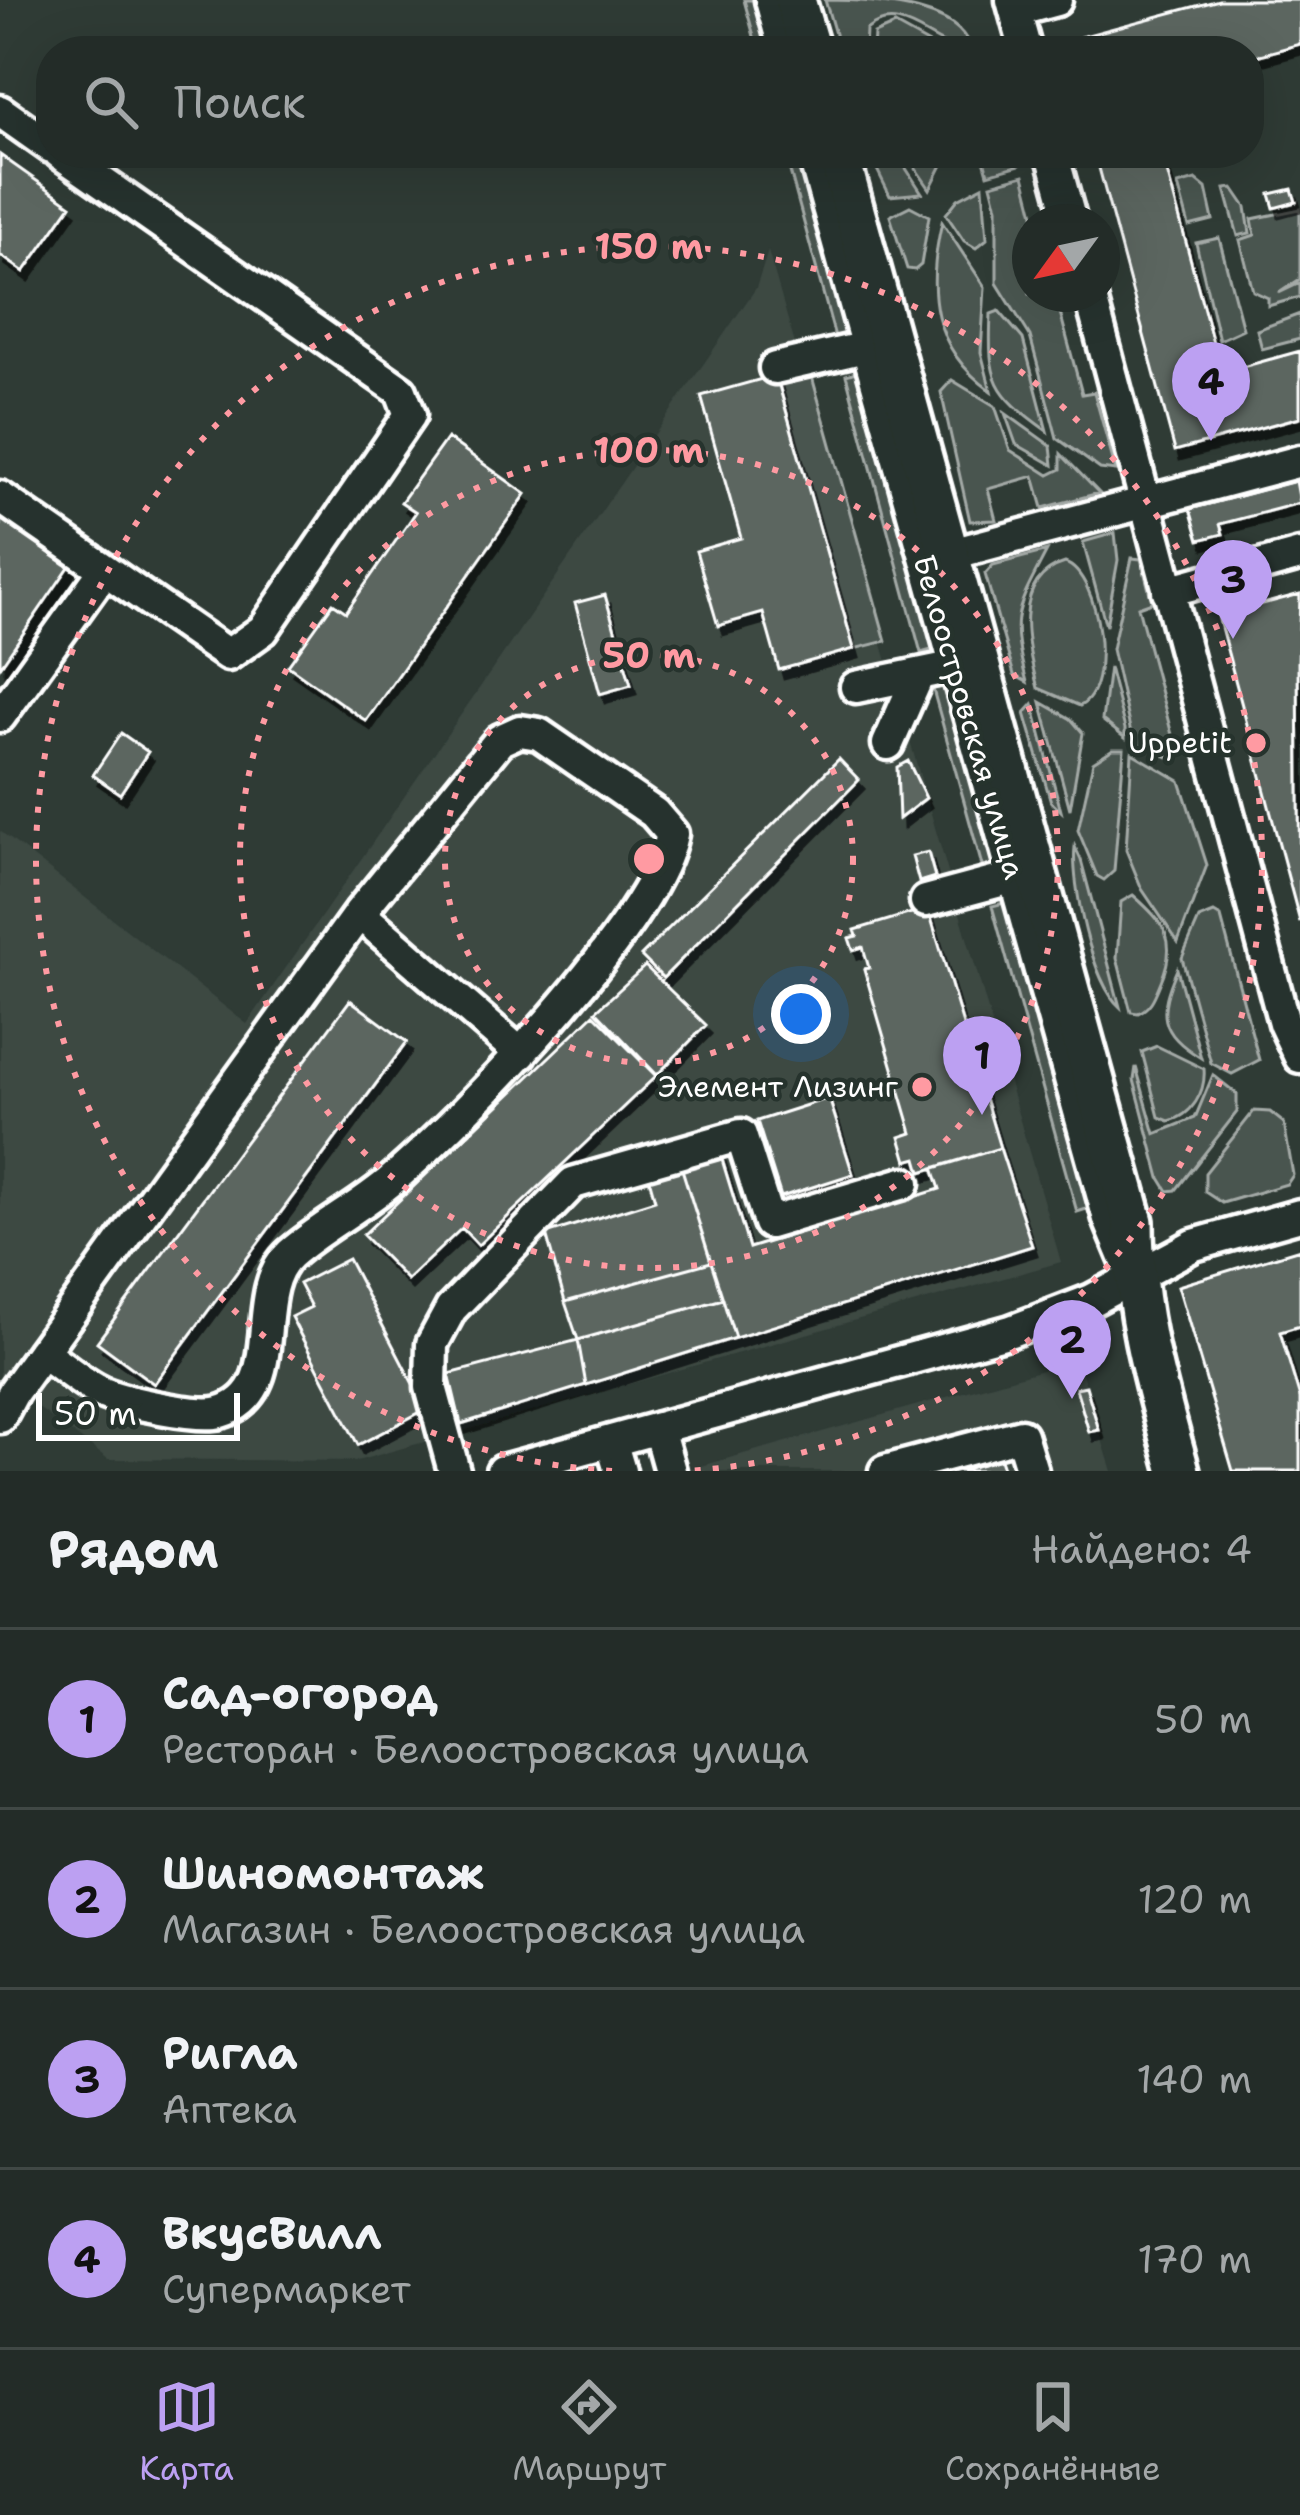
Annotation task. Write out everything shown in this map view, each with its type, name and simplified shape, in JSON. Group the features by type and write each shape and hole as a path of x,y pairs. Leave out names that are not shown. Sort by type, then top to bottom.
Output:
{"main road":[{"path":"795,0 805,36"},
{"name":"Белоостровская улица","path":"841,168 878,344 949,555 965,664 1023,874 1133,1222 1133,1278 1142,1340 1179,1471"}],"street":[{"path":"771,0 781,36"},
{"path":"1022,36 1014,5 1056,0"},
{"path":"0,111 36,136"},
{"path":"0,497 228,656 263,630 410,415 401,391 81,168"},
{"name":"Белоостровская улица","path":"818,168 878,344 965,664"},
{"path":"1056,168 1066,204"},
{"path":"1095,312 1291,1047 1300,1057"},
{"path":"775,368 878,344"},
{"path":"949,555 1300,461"},
{"path":"1168,591 1300,555"},
{"path":"0,716 104,571"},
{"path":"856,687 965,664"},
{"path":"888,744 919,674"},
{"path":"0,1417 42,1352 359,913 500,740 520,731 539,734 654,813 672,834 667,859 590,970 521,1054 392,1180 287,1256 273,1276 255,1382 223,1412 200,1414 104,1393 42,1352"},
{"path":"926,901 1023,874"},
{"path":"359,913 521,1054"},
{"path":"454,1471 431,1387 432,1344 452,1309 573,1183 741,1136 769,1223 904,1183"},
{"path":"502,1471 615,1456 658,1428 1011,1331 1133,1278 1194,1245 1300,1215"},
{"path":"658,1428 670,1471"},
{"path":"885,1471 1021,1435 1031,1471"}],"shaded area":[{"path":"744,0 760,0 770,36 754,36"},
{"path":"825,0 910,8 950,23 964,36 930,36 893,21 880,22 866,30 866,36 836,36"},
{"path":"895,25 915,36 874,36"},
{"path":"789,168 806,168 850,333 835,337"},
{"path":"876,168 906,168 922,193 890,196"},
{"path":"915,168 940,168 930,189"},
{"path":"1024,175 1031,204 1012,204 1012,307 997,283 997,208 991,184"},
{"path":"1196,180 1206,188 1213,220 1189,226 1178,185"},
{"path":"983,186 987,239 976,248 964,241 946,214 958,199"},
{"path":"1233,188 1246,207 1250,233 1238,236 1225,189"},
{"path":"910,206 929,216 921,265 915,270 907,269 890,216"},
{"path":"1300,209 1300,279 1279,293 1300,283 1300,297 1268,306 1268,298 1253,291 1240,240 1255,235 1252,219"},
{"path":"942,222 985,287 981,352 991,391 956,356 938,316 934,271"},
{"path":"1219,238 1243,329 1219,340 1196,243"},
{"path":"768,251 1061,1262 357,1461 108,1459 0,1380 0,831 247,1024 756,288"},
{"path":"999,311 1023,339 1047,431 1005,395 993,371 991,314"},
{"path":"1015,312 1060,312 1082,394 1094,392 1116,471 1100,469 1057,438 1030,336"},
{"path":"1300,314 1300,339 1262,349 1257,330"},
{"path":"809,366 886,641 854,649 776,375"},
{"path":"859,371 935,649 921,653 846,375"},
{"path":"952,380 995,406 1010,450 1049,475 1061,469 1061,454 1099,493 1043,508 1034,476 988,489 996,520 970,521 941,392"},
{"path":"1005,413 1051,446 1053,465 1016,444"},
{"path":"1115,533 1118,560 1106,626 1083,542"},
{"path":"1047,551 1028,587 1017,627 1027,682 1014,675 985,574 993,565"},
{"path":"1132,558 1141,559 1152,602 1138,607 1175,746 1168,757 1133,742 1112,649"},
{"path":"1065,563 1087,588 1099,632 1098,678 1080,706 1038,688 1027,635 1029,599 1036,584"},
{"path":"1109,667 1125,729 1125,738 1102,720"},
{"path":"945,682 997,869 984,873 932,686"},
{"path":"1041,702 1071,719 1083,733 1070,809"},
{"path":"1033,704 1061,811 1051,802 1025,713"},
{"path":"1113,749 1124,749 1114,871 1104,880 1097,876 1078,830 1093,762"},
{"path":"1132,753 1180,781 1207,865 1178,942 1142,889 1126,850"},
{"path":"1075,847 1120,1007 1092,955 1076,884"},
{"path":"1133,895 1161,924 1168,944 1157,991 1138,1013 1131,1012 1117,958 1121,902"},
{"path":"1008,902 1093,1207 1077,1212 992,906"},
{"path":"1214,913 1221,917 1259,1060 1232,1074 1211,1063 1182,958 1199,919"},
{"path":"1177,969 1201,1058 1176,1039 1166,1020 1167,998"},
{"path":"1157,1046 1204,1069 1196,1102 1169,1121 1159,1117 1142,1052"},
{"path":"1136,1067 1155,1134 1195,1118 1213,1075 1237,1094 1237,1112 1176,1190 1168,1191 1160,1178 1134,1080"},
{"path":"1254,1111 1270,1112 1284,1123 1293,1175 1287,1184 1222,1203 1205,1192 1205,1173"},
{"path":"1078,1360 1086,1386 1076,1389 1089,1432 1099,1430 1112,1471 683,1471"}],"building":[{"path":"1219,0 1300,0 1300,44 1264,54 1264,36 1084,36"},
{"path":"0,155 71,205 24,272 0,255"},
{"path":"1099,168 1166,168 1221,373 1300,351 1300,417 1175,451 1120,246 1120,204 1109,204"},
{"path":"1292,189 1296,202 1274,208 1270,194"},
{"path":"776,375 854,649 779,670 763,613 718,626 696,551 741,538 701,396"},
{"path":"447,438 526,494 366,721 288,666 333,603 346,612 416,512 401,502"},
{"path":"1296,481 1300,503 1220,524 1223,534 1199,540 1190,509"},
{"path":"0,515 71,564 0,667"},
{"path":"1300,594 1298,663 1300,922 1218,616"},
{"path":"605,595 631,685 600,694 575,603"},
{"path":"121,733 148,752 120,794 93,775"},
{"path":"839,759 859,780 663,978 641,956"},
{"path":"908,761 926,798 899,819 897,767"},
{"path":"928,852 935,877 919,882 912,856"},
{"path":"928,908 1000,1148 921,1172 917,1158 907,1161 900,1137 912,1133 864,969 869,968 863,947 853,950 849,938 857,936 855,930"},
{"path":"645,966 706,1025 657,1075 596,1011"},
{"path":"350,1000 407,1042 154,1384 97,1342"},
{"path":"594,1014 656,1076 478,1245 462,1228 407,1280 363,1235"},
{"path":"829,1098 853,1174 781,1197 757,1121"},
{"path":"1000,1148 1032,1246 735,1338 681,1166 720,1153 749,1248 940,1189 933,1168"},
{"path":"681,1166 711,1262 565,1302 546,1234 655,1200 648,1175"},
{"path":"1300,1249 1300,1326 1280,1332 1300,1398 1300,1471 1233,1471 1178,1286"},
{"path":"348,1259 426,1409 358,1445 291,1317 311,1307 299,1284"},
{"path":"711,1262 723,1299 578,1340 565,1302"},
{"path":"723,1299 735,1338 586,1385 578,1340"},
{"path":"578,1340 586,1385 461,1424 449,1374"},
{"path":"1086,1386 1099,1430 1089,1432 1076,1388"},
{"path":"1000,1459 1004,1471 958,1471"}],"place":[{"name":"ВкусВилл","path":"1211,441"},
{"name":"Ригла","path":"1233,639"},
{"name":"Uppetit","path":"1256,743"},
{"name":"Элемент Лизинг","path":"922,1087"},
{"name":"Сад-огород","path":"982,1115"},
{"name":"Шиномонтаж","path":"1072,1399"}]}
